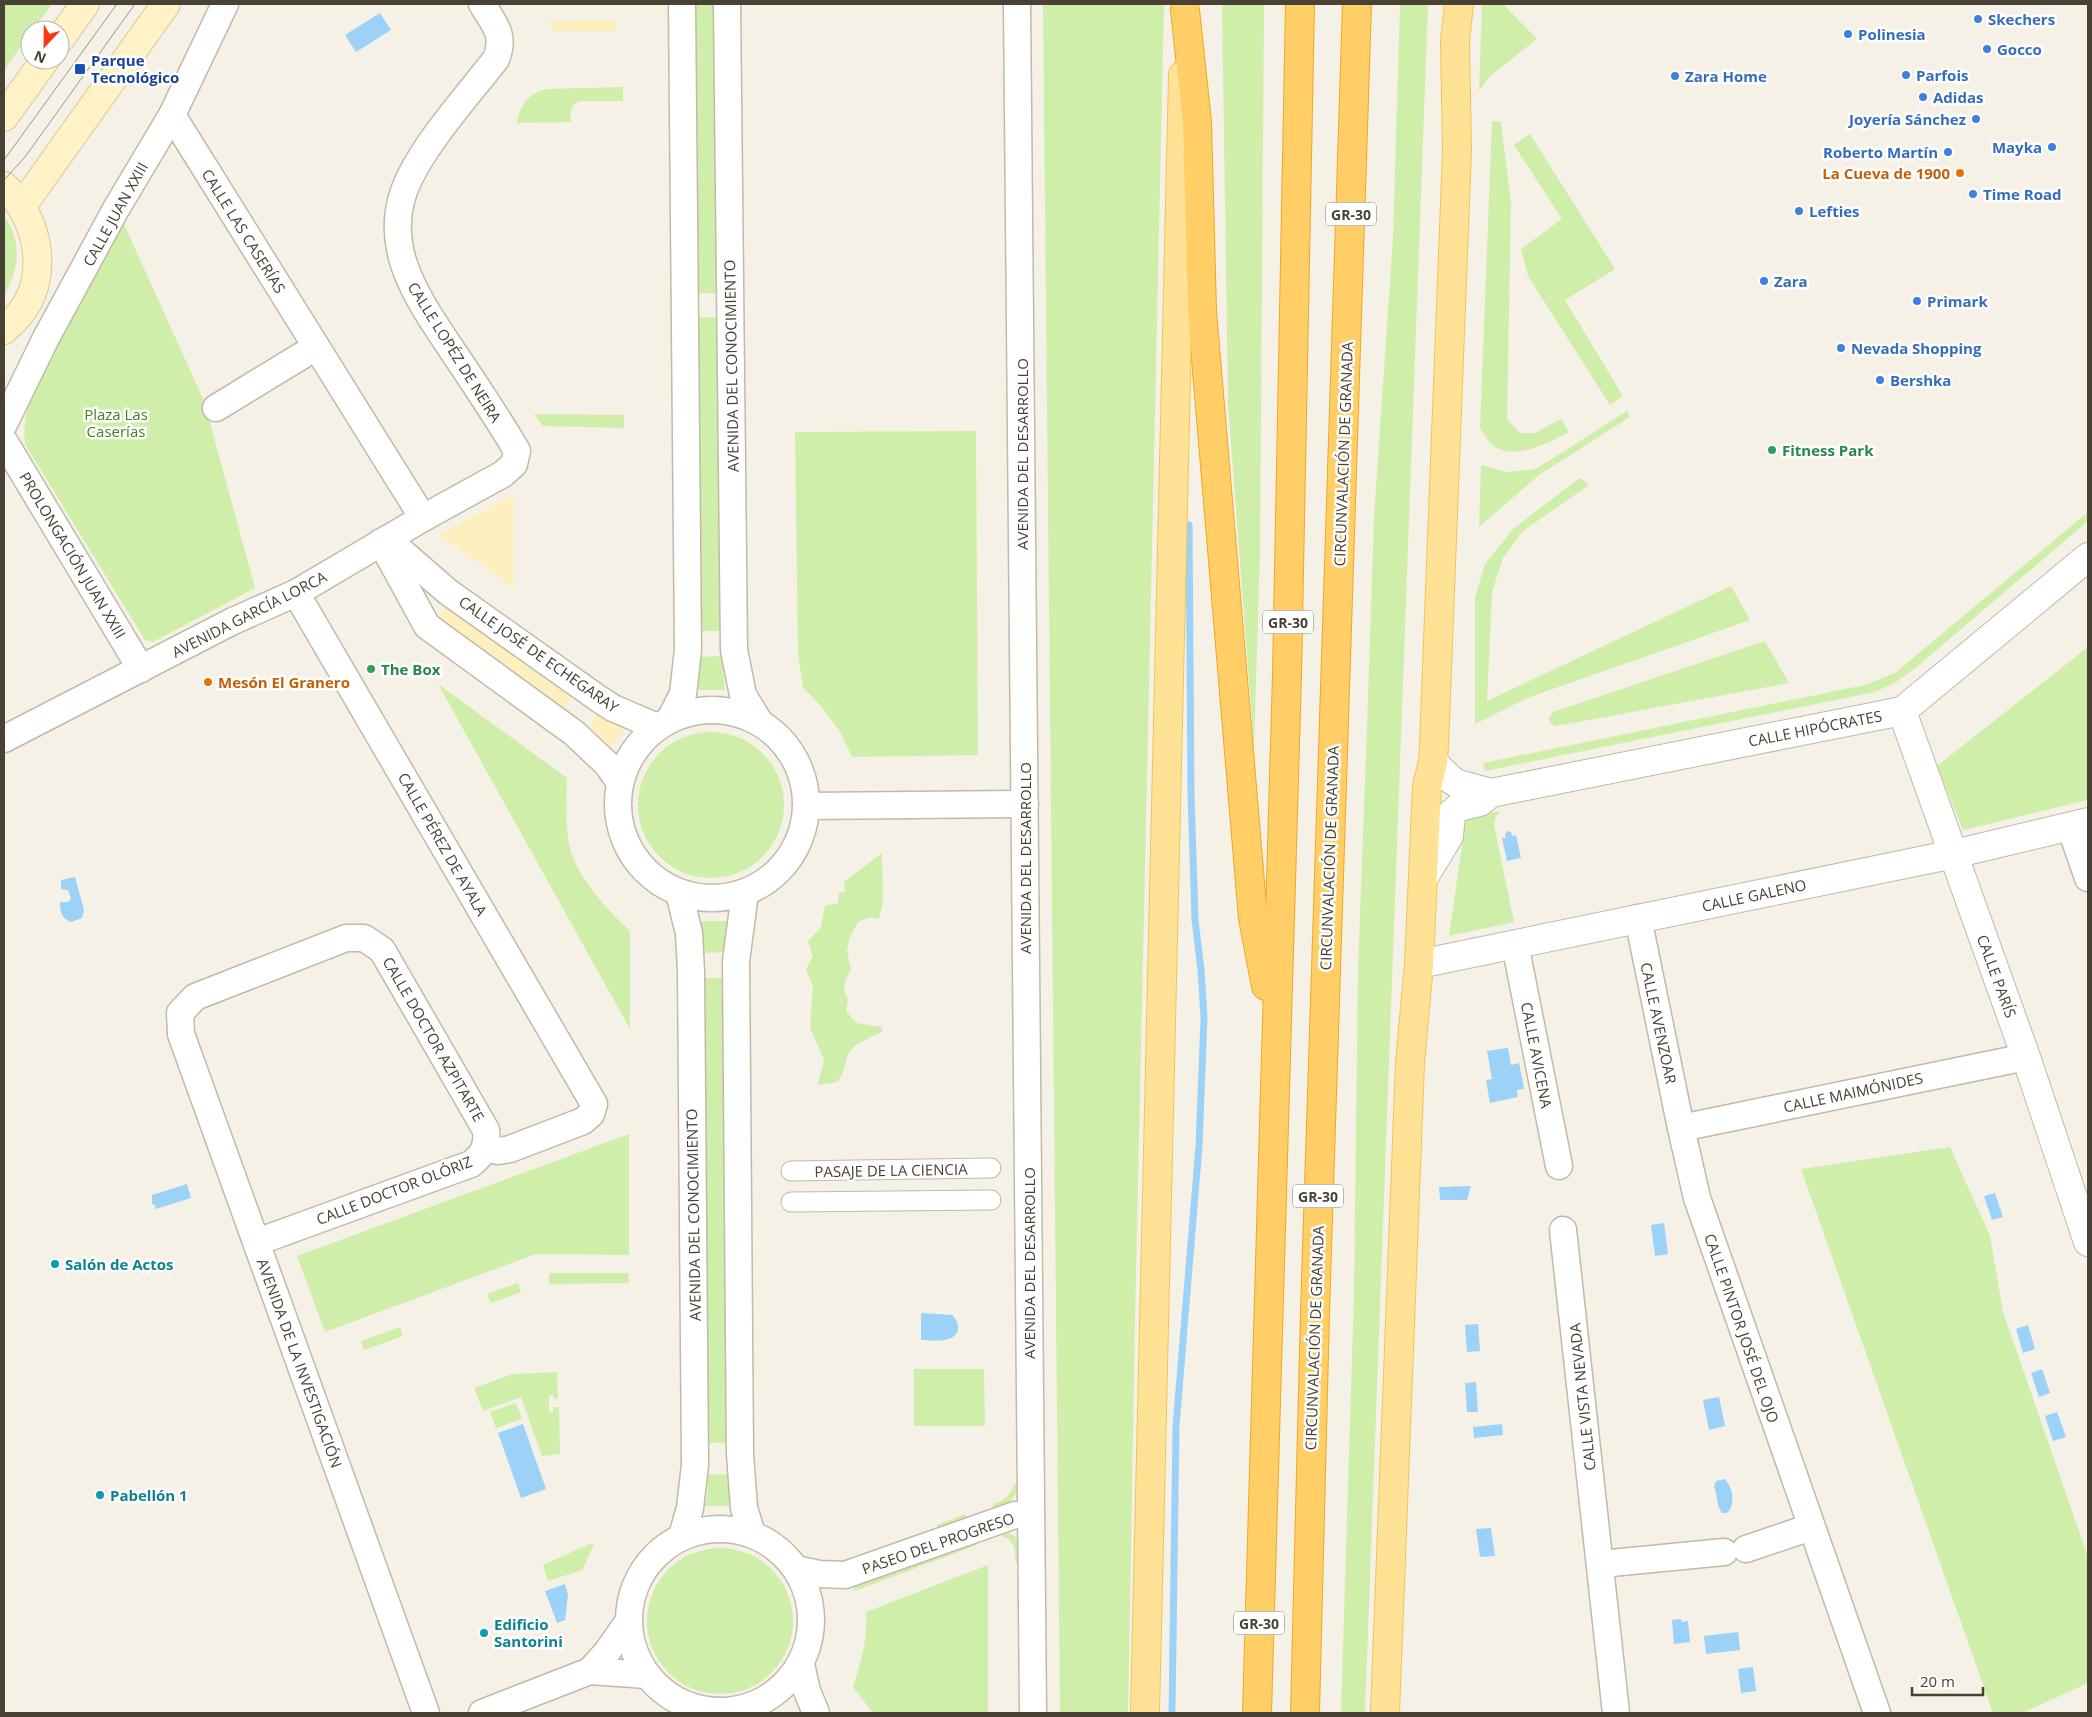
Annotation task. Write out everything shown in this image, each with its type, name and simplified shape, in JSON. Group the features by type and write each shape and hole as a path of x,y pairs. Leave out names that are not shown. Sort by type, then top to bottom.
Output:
{"highway":[{"name":"GR-30","path":"1257,1713 1287,674 1300,4"},
{"name":"CIRCUNVALACIÓN DE GRANADA","path":"1305,1713 1315,1312 1357,4"},
{"path":"1185,7 1197,122 1202,311 1254,918 1276,1040"}],"main road":[{"path":"70,25 85,4"},
{"path":"22,206 166,4"},
{"path":"1385,1713 1410,1063 1419,964 1427,786 1433,762 1441,589 1456,171 1455,41 1459,4"},
{"path":"1145,1713 1185,7"},
{"path":"4,117 38,70"},
{"path":"4,186 22,206 34,232 38,262 33,290 19,315 4,330"}],"street":[{"name":"CALLE JUAN XXIII","path":"4,424 46,338 116,209 172,115 225,4"},
{"name":"CALLE LOPÉZ DE NEIRA","path":"482,4 500,33 501,47 496,59 420,158 408,181 402,199 399,232 404,263 417,298 510,439 517,451 514,464"},
{"path":"664,723 691,712 728,711 760,723 782,741 802,776 807,806 804,829 791,857 770,880 745,893 712,899 679,893 650,876 628,848 618,818 620,783 633,752 664,723 683,694 688,650 682,4"},
{"name":"AVENIDA DEL CONOCIMIENTO","path":"728,4 734,650 743,695 760,723"},
{"name":"AVENIDA DEL DESARROLLO","path":"1017,4 1034,1713"},
{"name":"CALLE LAS CASERÍAS","path":"172,115 423,518"},
{"path":"216,408 316,347"},
{"name":"PROLONGACIÓN JUAN XXIII","path":"4,442 142,669"},
{"name":"AVENIDA GARCÍA LORCA","path":"4,739 233,622 296,593 423,518 503,474 514,464"},
{"path":"384,541 427,626 574,732 607,764 620,783"},
{"name":"CALLE JOSÉ DE ECHEGARAY","path":"384,541 448,592 613,708 664,723"},
{"name":"CALLE HIPÓCRATES","path":"1424,877 1449,836 1451,814 1459,807 1480,802 1491,794 1902,711 2088,556"},
{"name":"CALLE JOSÉ DE ECHEGARAY","path":"427,626 432,610 448,592"},
{"name":"CALLE PÉREZ DE AYALA","path":"296,593 590,1095"},
{"name":"CALLE PARÍS","path":"1902,711 2026,1057 2088,1242"},
{"name":"CALLE HIPÓCRATES","path":"1433,762 1450,779 1458,784 1491,794"},
{"path":"807,806 1025,804"},
{"path":"2079,824 2088,878"},
{"name":"CALLE GALENO","path":"1419,964 1954,854 2079,824"},
{"name":"AVENIDA DEL CONOCIMIENTO","path":"679,893 689,934 691,971 695,1465 690,1508 682,1536"},
{"path":"745,893 736,962 740,1444 744,1508 752,1534"},
{"name":"CALLE AVENZOAR","path":"1638,918 1680,1128"},
{"name":"CALLE DOCTOR AZPITARTE","path":"180,1013 195,997 346,938 364,938 382,950 486,1130 488,1140 485,1149"},
{"name":"CALLE AVICENA","path":"1515,944 1559,1166"},
{"name":"AVENIDA DE LA INVESTIGACIÓN","path":"180,1013 181,1034 426,1713"},
{"name":"CALLE MAIMÓNIDES","path":"1680,1128 2026,1057"},
{"name":"CALLE DOCTOR OLÓRIZ","path":"257,1242 471,1164 480,1157 485,1149 498,1151 510,1149 583,1121 591,1114 594,1104 590,1095"},
{"name":"CALLE PINTOR JOSÉ DEL OJO","path":"1680,1128 1697,1198 1877,1713"},
{"name":"PASAJE DE LA CIENCIA","path":"790,1171 991,1168"},
{"name":"PASAJE DE LA CIENCIA","path":"791,1202 991,1200"},
{"name":"CALLE VISTA NEVADA","path":"1563,1230 1616,1713"},
{"name":"PASEO DEL PROGRESO","path":"796,1568 819,1574 845,1575 1016,1515 1031,1515"},
{"path":"1601,1564 1735,1550 1811,1527"},
{"path":"721,1529 752,1534 769,1542 784,1554 796,1568 806,1589 811,1612 810,1639 801,1664 785,1684 765,1700 743,1711 699,1709 679,1702 662,1691 647,1675 634,1650 628,1622 630,1602 636,1582 647,1564 663,1548 682,1536 705,1530 721,1529"},
{"name":"PASEO DEL PROGRESO","path":"811,1612 824,1594 845,1575"},
{"path":"590,1671 607,1652 628,1622"},
{"path":"801,1664 816,1713"},
{"path":"482,1713 590,1671 647,1675"}],"green space":[{"path":"4,4 52,4 40,20 20,20 20,48 4,70"},
{"path":"694,4 716,4 719,293 696,293"},
{"path":"1043,4 1164,4 1128,1713 1060,1713"},
{"path":"1222,4 1264,4 1260,550 1254,748 1228,403"},
{"path":"1400,4 1428,4 1365,1713 1341,1713 1354,1292 1358,970 1374,517 1393,237"},
{"path":"1482,4 1503,4 1537,39 1489,77 1479,91"},
{"path":"623,87 623,101 580,101 576,103 571,109 571,122 517,123 520,111 526,101 540,91 546,89"},
{"path":"1492,121 1501,122 1511,203 1507,419 1520,433 1535,433 1561,419 1569,432 1530,449 1509,452 1491,444 1480,428"},
{"path":"1530,134 1615,269 1565,300 1623,396 1610,405 1528,276 1521,249 1562,219 1514,145"},
{"path":"4,215 14,236 17,255 13,275 4,296"},
{"name":"Plaza Las Caserías","path":"123,222 204,401 255,588 153,642 145,640 25,444 24,437 28,406 32,393"},
{"path":"695,317 718,317 722,631 699,631"},
{"path":"1627,411 1630,417 1539,475 1479,527 1481,465 1507,472 1536,469"},
{"path":"534,414 624,415 624,428 543,426"},
{"path":"976,431 978,755 852,757 841,733 822,707 803,687 798,654 795,432"},
{"path":"1580,478 1589,485 1523,531 1503,558 1492,592 1487,701 1731,586 1750,620 1527,698 1475,724 1475,597 1485,564 1514,528"},
{"path":"2088,512 2088,521 1913,670 1896,682 1875,692 1485,771 1483,763 1865,685 1895,673"},
{"path":"1765,641 1789,683 1556,726 1550,723 1549,718 1553,712"},
{"path":"2088,647 2088,800 1963,830 1937,766"},
{"path":"722,656 725,690 698,690 700,657"},
{"path":"438,684 567,778 567,827 572,855 590,886 630,931 630,1029"},
{"path":"711,732 725,733 739,738 752,744 763,753 772,764 778,777 783,791 783,819 778,833 772,846 763,857 752,866 739,872 725,877 711,878 697,877 683,872 670,866 659,857 650,846 644,833 639,819 638,805 639,791 644,777 650,764 659,753 670,744 683,738 697,733"},
{"path":"1501,811 1496,816 1494,825 1514,922 1449,936 1466,818"},
{"path":"882,853 883,901 879,919 871,917 858,922 849,939 847,951 851,969 845,982 844,991 848,1000 846,1011 856,1023 882,1027 882,1032 853,1047 847,1057 843,1073 837,1082 818,1085 824,1060 810,1028 813,986 806,969 813,956 808,941 821,927 825,906 838,903 839,892 845,892 844,882"},
{"path":"699,921 727,921 725,952 702,953"},
{"path":"702,978 726,978 730,1443 708,1443"},
{"path":"629,1134 629,1255 536,1254 325,1332 297,1256"},
{"path":"1950,1147 1990,1236 2003,1312 2088,1557 2088,1683 2022,1713 1993,1713 1801,1169"},
{"path":"549,1273 628,1273 629,1283 549,1284"},
{"path":"518,1283 521,1292 491,1303 487,1294"},
{"path":"400,1327 403,1336 364,1350 361,1341"},
{"path":"914,1369 984,1369 985,1426 914,1426"},
{"path":"557,1372 558,1398 554,1399 553,1395 549,1395 549,1412 553,1412 553,1407 559,1407 560,1454 542,1456 521,1397 483,1411 474,1388 513,1374"},
{"path":"516,1403 522,1419 496,1428 490,1412"},
{"path":"730,1474 731,1506 705,1506 708,1492 707,1475"},
{"path":"1020,1483 1011,1501 994,1511 993,1504 1006,1497 1011,1492 1014,1484"},
{"path":"965,1514 967,1519 938,1530 937,1525"},
{"path":"1001,1531 1008,1532 1016,1538 1020,1546 1021,1564 1016,1563 1014,1547 1009,1539 1003,1537"},
{"path":"977,1540 977,1545 855,1591 853,1585"},
{"path":"592,1543 594,1545 582,1570 548,1581 543,1565"},
{"path":"720,1548 748,1554 772,1569 787,1593 793,1621 787,1649 772,1673 748,1688 720,1694 692,1688 668,1673 653,1649 647,1621 653,1593 668,1569 692,1554"},
{"path":"988,1565 988,1713 873,1713 853,1687 865,1641 866,1612"}],"sand":[{"path":"617,20 617,31 553,31 547,21"},
{"path":"514,495 514,588 439,535"},
{"path":"447,608 454,608 574,693 563,709 443,624 440,618 441,611"},
{"path":"599,712 626,727 610,748 601,736 589,727"}],"water":[{"path":"380,13 391,30 356,52 345,35"},
{"path":"1508,831 1511,832 1512,836 1516,835 1521,858 1507,861 1502,838 1506,838 1505,834"},
{"path":"75,877 84,910 82,918 71,922 63,917 61,912 60,902 68,902 71,898 68,890 61,889 61,880"},
{"path":"1508,1048 1511,1065 1519,1063 1524,1089 1517,1090 1518,1097 1490,1103 1486,1080 1492,1079 1487,1051"},
{"path":"187,1184 191,1198 156,1209 155,1205 152,1204 152,1195"},
{"path":"1471,1186 1467,1200 1440,1200 1439,1187"},
{"path":"1995,1193 2003,1217 1992,1220 1984,1196"},
{"path":"1664,1223 1668,1254 1655,1256 1651,1225"},
{"path":"921,1313 952,1315 958,1326 956,1334 942,1340 921,1340"},
{"path":"1478,1324 1480,1351 1467,1352 1465,1325"},
{"path":"2028,1325 2035,1349 2023,1353 2016,1329"},
{"path":"2042,1369 2050,1393 2039,1397 2031,1373"},
{"path":"1476,1382 1478,1412 1467,1412 1465,1383"},
{"path":"1719,1397 1725,1426 1709,1430 1703,1400"},
{"path":"2057,1412 2066,1437 2053,1441 2045,1416"},
{"path":"523,1424 546,1489 521,1498 498,1433"},
{"path":"1502,1424 1503,1435 1474,1438 1473,1427"},
{"path":"1724,1479 1730,1486 1732,1496 1732,1506 1727,1513 1722,1513 1720,1510 1714,1487 1716,1481"},
{"path":"1491,1528 1495,1556 1480,1557 1476,1529"},
{"path":"565,1584 568,1595 565,1620 557,1623 545,1591"},
{"path":"1681,1619 1682,1622 1688,1621 1690,1642 1674,1644 1672,1620"},
{"path":"1738,1632 1740,1650 1706,1654 1704,1636"},
{"path":"1753,1667 1756,1691 1741,1693 1738,1669"}],"waterway":[{"path":"1172,1713 1176,1426 1199,1146 1204,1018 1195,920 1191,793 1189,525"}],"tram line":[{"path":"4,160 117,4"},
{"path":"4,180 25,157 135,4"}],"place":[{"name":"Skechers","path":"1978,19"},
{"name":"Polinesia","path":"1848,34"},
{"name":"Gocco","path":"1987,49"},
{"name":"Parque Tecnológico","path":"80,69"},
{"name":"Parfois","path":"1906,75"},
{"name":"Zara Home","path":"1675,76"},
{"name":"Adidas","path":"1923,97"},
{"name":"Joyería Sánchez","path":"1976,119"},
{"name":"Mayka","path":"2052,147"},
{"name":"Roberto Martín","path":"1948,152"},
{"name":"La Cueva de 1900","path":"1960,173"},
{"name":"Time Road","path":"1973,194"},
{"name":"Lefties","path":"1799,211"},
{"name":"Zara","path":"1764,281"},
{"name":"Primark","path":"1917,301"},
{"name":"Nevada Shopping","path":"1841,348"},
{"name":"Bershka","path":"1880,380"},
{"name":"Fitness Park","path":"1772,450"},
{"name":"The Box","path":"371,669"},
{"name":"Mesón El Granero","path":"208,682"},
{"name":"Salón de Actos","path":"55,1264"},
{"name":"Pabellón 1","path":"100,1495"},
{"name":"Edificio Santorini","path":"484,1633"}]}
